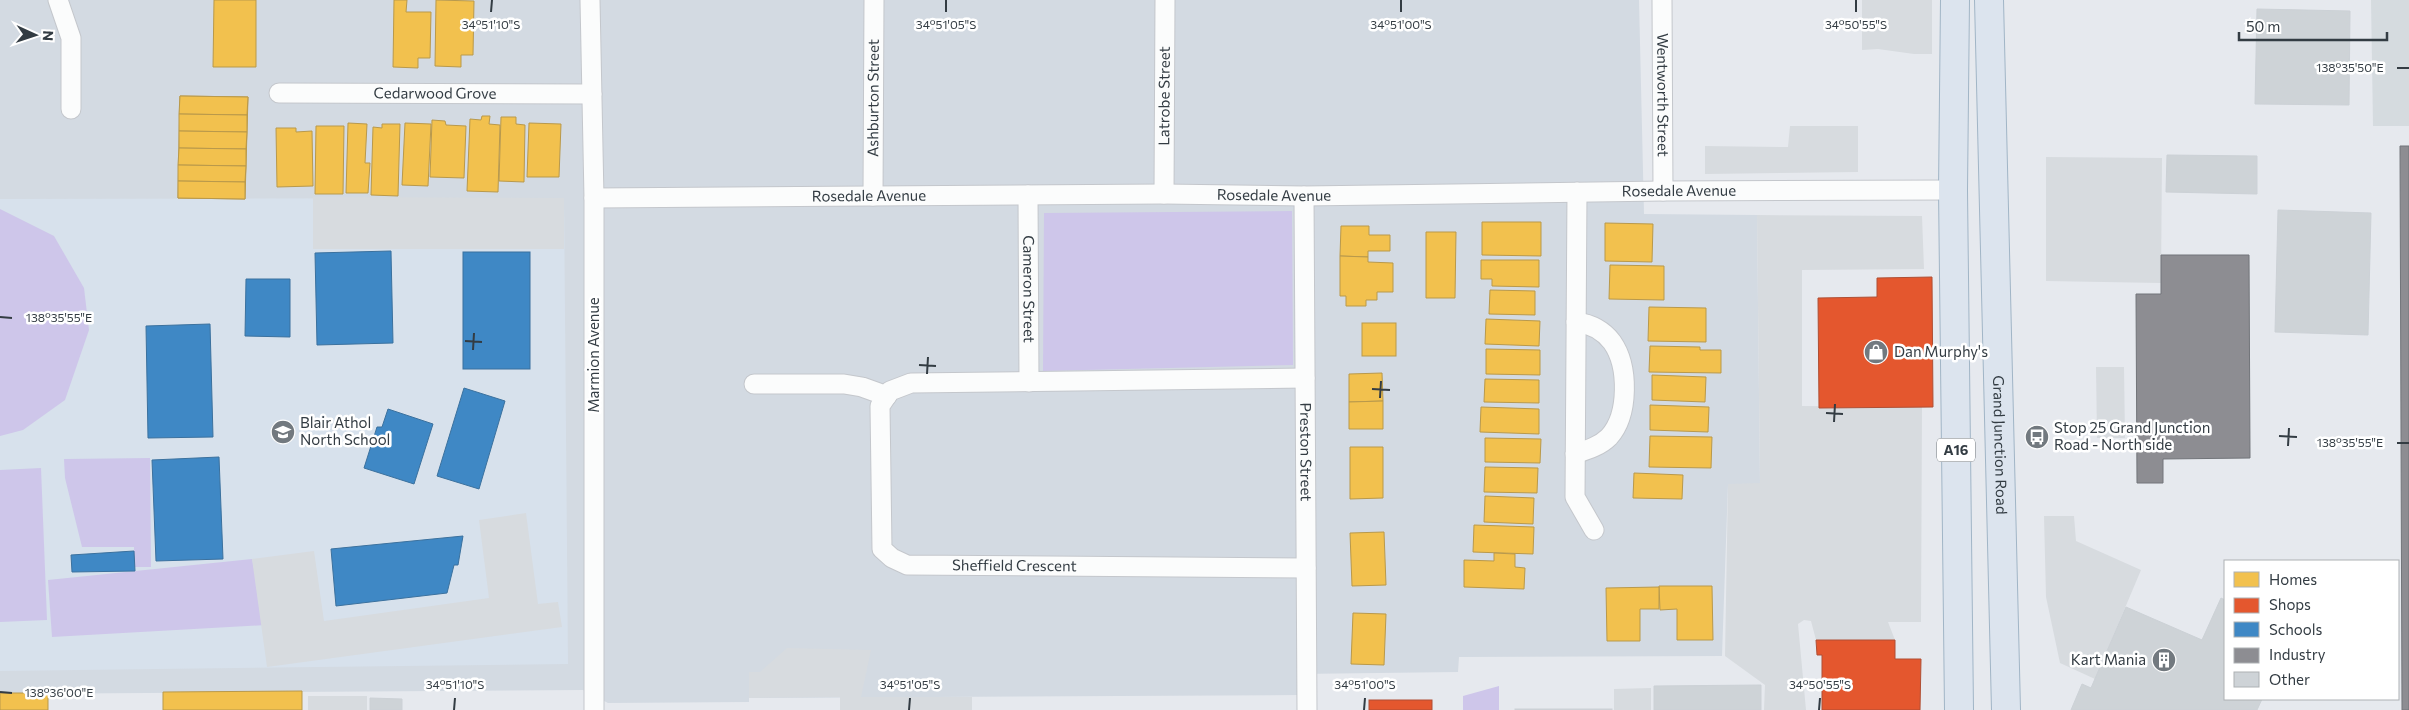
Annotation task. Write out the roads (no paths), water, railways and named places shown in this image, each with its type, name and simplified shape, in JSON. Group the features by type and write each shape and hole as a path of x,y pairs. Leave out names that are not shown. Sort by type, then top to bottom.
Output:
{"highway":[{"name":"A16","path":"1955,0 1953,190 1959,710"},
{"name":"Grand Junction Road","path":"1989,0 2007,708"},
{"path":"1953,190 1993,190"}],"street":[{"path":"58,0 70,38 71,109"},
{"name":"Marmion Avenue","path":"590,0 594,198 594,710"},
{"name":"Ashburton Street","path":"873,196 874,0"},
{"name":"Latrobe Street","path":"1164,194 1165,0"},
{"name":"Wentworth Street","path":"1662,0 1664,190"},
{"name":"Cedarwood Grove","path":"279,92 592,94"},
{"name":"Rosedale Avenue","path":"594,198 1164,194 1304,196 1664,190 1953,190"},
{"path":"1577,192 1575,497 1594,530"},
{"name":"Cameron Street","path":"1028,195 1029,382"},
{"name":"Preston Street","path":"1304,196 1307,710"},
{"path":"1575,454 1600,444 1615,428 1620,417 1623,382 1618,353 1612,341 1595,327 1576,322"},
{"path":"754,384 844,384 862,387 887,396 890,391 911,383 1305,378"},
{"name":"Sheffield Crescent","path":"887,396 880,406 882,549 892,558 907,565 1306,568"}],"place":[{"name":"Dan Murphy's","path":"1876,352"},
{"name":"Blair Athol North School","path":"283,432"},
{"name":"Stop 25 Grand Junction Road - North side","path":"2037,437"},
{"name":"Kart Mania","path":"2164,660"}]}
